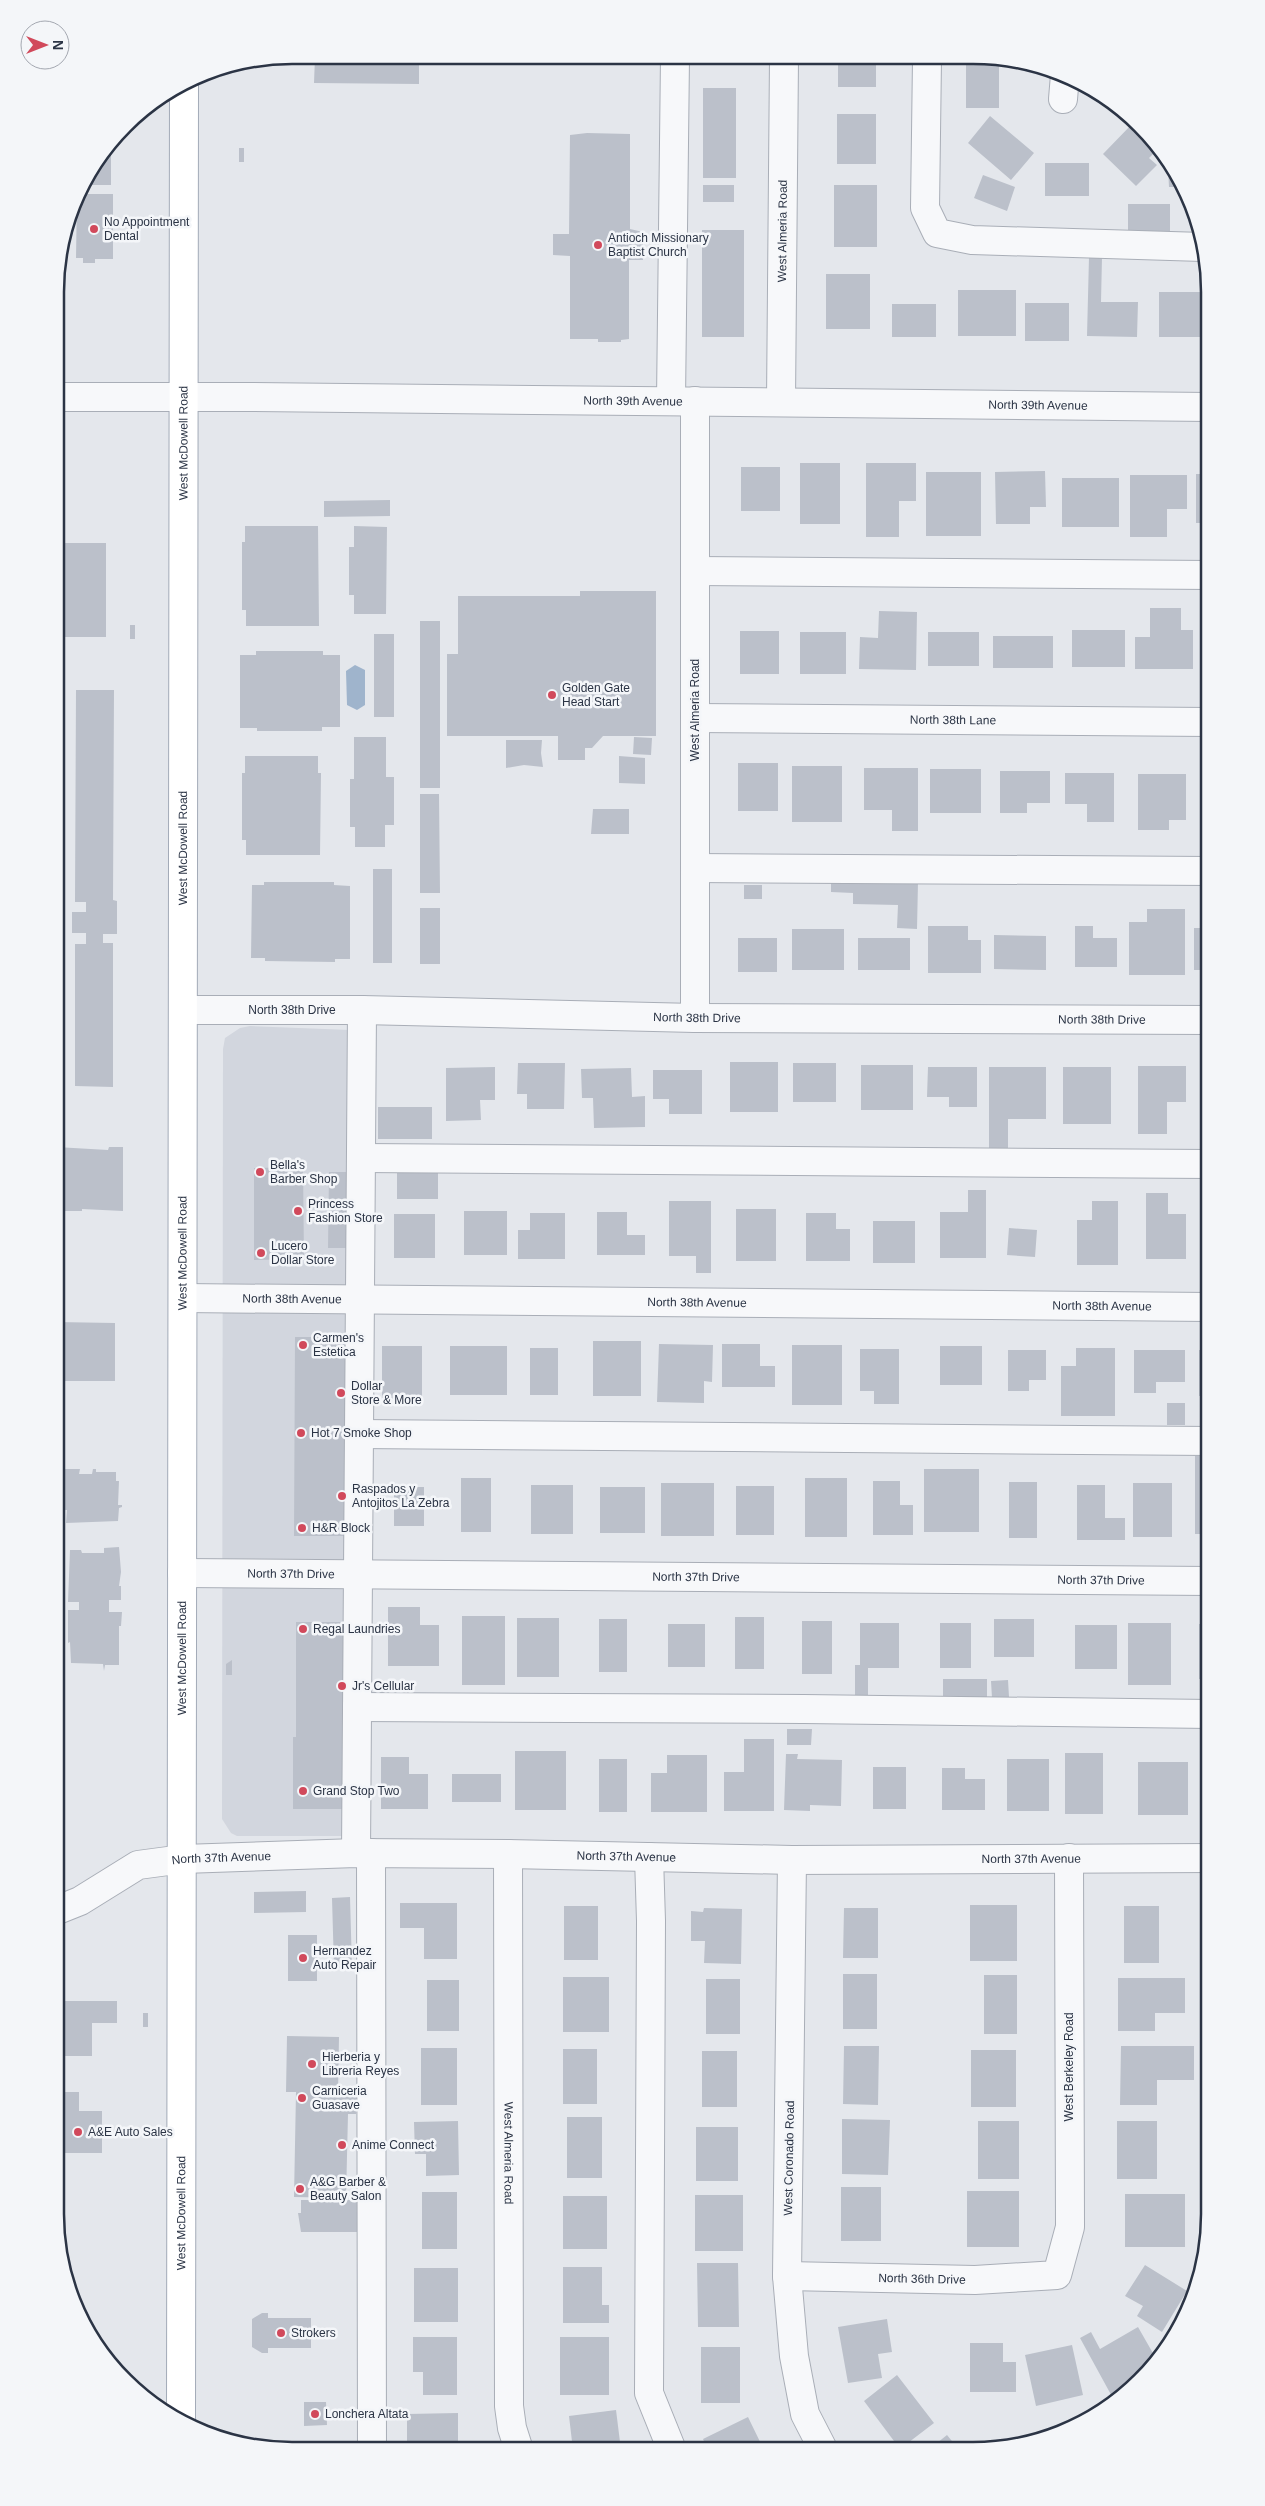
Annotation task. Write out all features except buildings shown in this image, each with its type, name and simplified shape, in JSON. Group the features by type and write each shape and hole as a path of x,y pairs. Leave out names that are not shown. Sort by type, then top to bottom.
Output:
{"main road":[{"name":"West McDowell Road","path":"181,2414 184,90"}],"street":[{"name":"West Almeria Road","path":"675,64 683,401 695,571 696,1018"},
{"name":"West Almeria Road","path":"781,402 784,64"},
{"path":"927,64 925,208 937,233 972,240 1197,247"},
{"name":"North 39th Avenue","path":"64,398 184,396 1201,407"},
{"path":"695,571 1201,575"},
{"name":"North 38th Lane","path":"695,718 1201,722"},
{"path":"696,868 1201,871"},
{"name":"North 38th Drive","path":"183,1010 362,1010 696,1018 1201,1020"},
{"path":"362,1010 357,1707 364,1853 372,2442"},
{"path":"361,1158 1201,1164"},
{"name":"North 38th Avenue","path":"183,1298 1201,1307"},
{"path":"359,1434 1201,1441"},
{"name":"North 37th Drive","path":"182,1573 1201,1581"},
{"path":"357,1707 794,1708 1201,1714"},
{"name":"North 37th Avenue","path":"64,1907 80,1901 138,1865 183,1858 364,1853 649,1856 792,1860 1201,1858"},
{"name":"West Almeria Road","path":"508,1854 509,2406 512,2428 516,2442"},
{"path":"649,1856 652,1921 649,2393 669,2442"},
{"name":"West Berkeley Road","path":"1057,2275 1070,2227 1069,1858"},
{"name":"West Coronado Road","path":"792,1860 787,2276 794,2356 805,2414 819,2442"},
{"name":"North 36th Drive","path":"787,2276 974,2280 1057,2275"}],"shaded area":[{"path":"250,1026 350,1030 350,1836 237,1836 231,1833 222,1819 223,1049 225,1038 240,1028"}],"water":[{"path":"355,665 365,670 365,705 357,710 347,705 346,671"}],"place":[{"name":"No Appointment Dental","path":"94,229"},
{"name":"Antioch Missionary Baptist Church","path":"598,245"},
{"name":"Golden Gate Head Start","path":"552,695"},
{"name":"Bella's Barber Shop","path":"260,1172"},
{"name":"Princess Fashion Store","path":"298,1211"},
{"name":"Lucero Dollar Store","path":"261,1253"},
{"name":"Carmen's Estetica","path":"303,1345"},
{"name":"Dollar Store & More","path":"341,1393"},
{"name":"Hot 7 Smoke Shop","path":"301,1433"},
{"name":"Raspados y Antojitos La Zebra","path":"342,1496"},
{"name":"H&R Block","path":"302,1528"},
{"name":"Regal Laundries","path":"303,1629"},
{"name":"Jr's Cellular","path":"342,1686"},
{"name":"Grand Stop Two","path":"303,1791"},
{"name":"Hernandez Auto Repair","path":"303,1958"},
{"name":"Hierberia y Libreria Reyes","path":"312,2064"},
{"name":"Carniceria Guasave","path":"302,2098"},
{"name":"A&E Auto Sales","path":"78,2132"},
{"name":"Anime Connect","path":"342,2145"},
{"name":"A&G Barber & Beauty Salon","path":"300,2189"},
{"name":"Strokers","path":"281,2333"},
{"name":"Lonchera Altata","path":"315,2414"}]}
